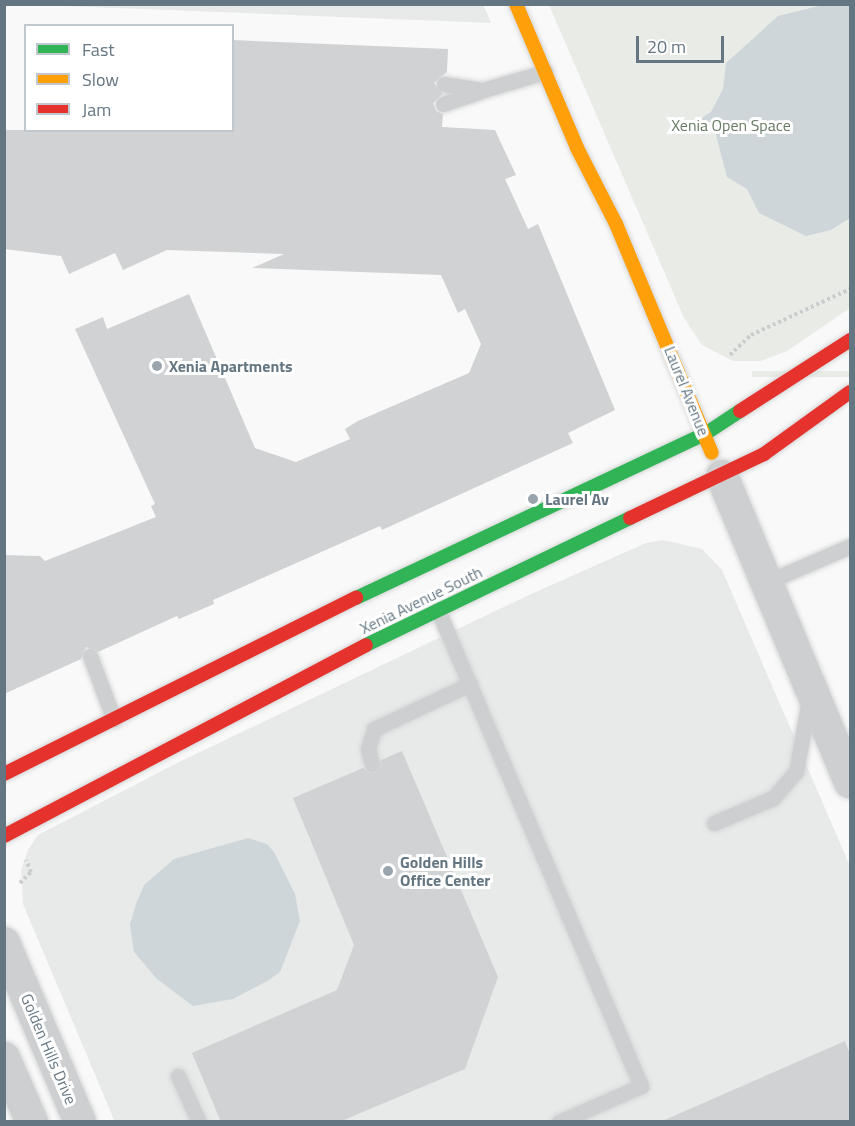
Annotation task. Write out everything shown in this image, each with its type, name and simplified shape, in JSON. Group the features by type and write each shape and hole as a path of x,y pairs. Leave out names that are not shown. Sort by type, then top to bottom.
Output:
{"street":[{"name":"Laurel Avenue","path":"516,4 616,225 850,782"},
{"name":"Xenia Avenue South","path":"4,774 455,549 705,434 850,340"},
{"name":"Xenia Avenue South","path":"4,836 437,608 722,477 764,454 850,392"},
{"name":"Golden Hills Drive","path":"4,943 80,1122"},
{"path":"8,1076 32,1122"}],"lane":[{"path":"443,104 545,72"},
{"path":"444,84 483,90"},
{"path":"767,582 850,546"},
{"path":"437,608 641,1086 559,1122"},
{"path":"90,656 114,720"},
{"path":"372,764 368,749 374,729 470,684"},
{"path":"714,823 773,798 796,772 811,688"},
{"path":"178,1076 199,1122"}],"path":[{"path":"730,355 752,335 850,289"},
{"path":"20,883 30,872 24,856"}],"shaded area":[{"path":"41,4 483,4 491,23 41,5"},
{"path":"823,5 850,5 850,218 831,230 806,236 759,213 747,189 727,177 715,131 694,123 711,112 723,89 726,63 778,16"},
{"path":"663,540 702,549 722,570 850,866 850,1121 115,1122 23,904 21,870 28,850 38,835 177,763 529,595 646,543"},
{"path":"248,838 267,844 274,852 295,894 300,921 280,972 233,999 193,1006 157,979 134,952 130,924 136,904 144,885 174,859"}],"green space":[{"name":"Xenia Open Space","path":"549,5 850,5 850,308 787,351 761,361 733,361 702,345 684,318"},
{"path":"752,371 850,371 850,377 752,377"}],"building":[{"name":"Xenia Apartments","path":"234,40 448,49 447,72 434,83 443,94 433,103 436,111 443,114 442,127 495,130 516,175 505,179 528,229 538,224 615,410 568,433 573,443 382,530 380,526 213,600 214,604 179,619 177,616 98,652 86,647 81,659 4,694 4,555 40,556 45,561 156,517 151,506 155,504 75,329 103,317 107,329 189,294 255,448 296,462 350,439 345,429 358,421 469,373 481,344 465,309 458,313 441,275 252,268 284,254 167,250 123,270 115,253 69,274 61,256 4,249 4,130 24,130 24,132 234,132"},
{"name":"Golden Hills Office Center","path":"402,751 498,977 465,1069 339,1122 221,1122 192,1053 337,990 354,945 293,798 363,768 375,773 381,760"},
{"path":"845,1041 850,1054 850,1122 660,1122"}],"traffic: fast":[{"path":"356,598 705,434 740,411"},
{"path":"366,645 630,518"}],"traffic: slow":[{"path":"516,4 577,148 616,224 712,453"}],"traffic: jam":[{"path":"740,411 850,340"},
{"path":"630,518 764,454 850,392"},
{"path":"4,774 356,598"},
{"path":"4,836 366,645"}],"place":[{"name":"Xenia Apartments","path":"157,366"},
{"name":"Laurel Av","path":"533,499"},
{"name":"Golden Hills Office Center","path":"388,871"}]}
